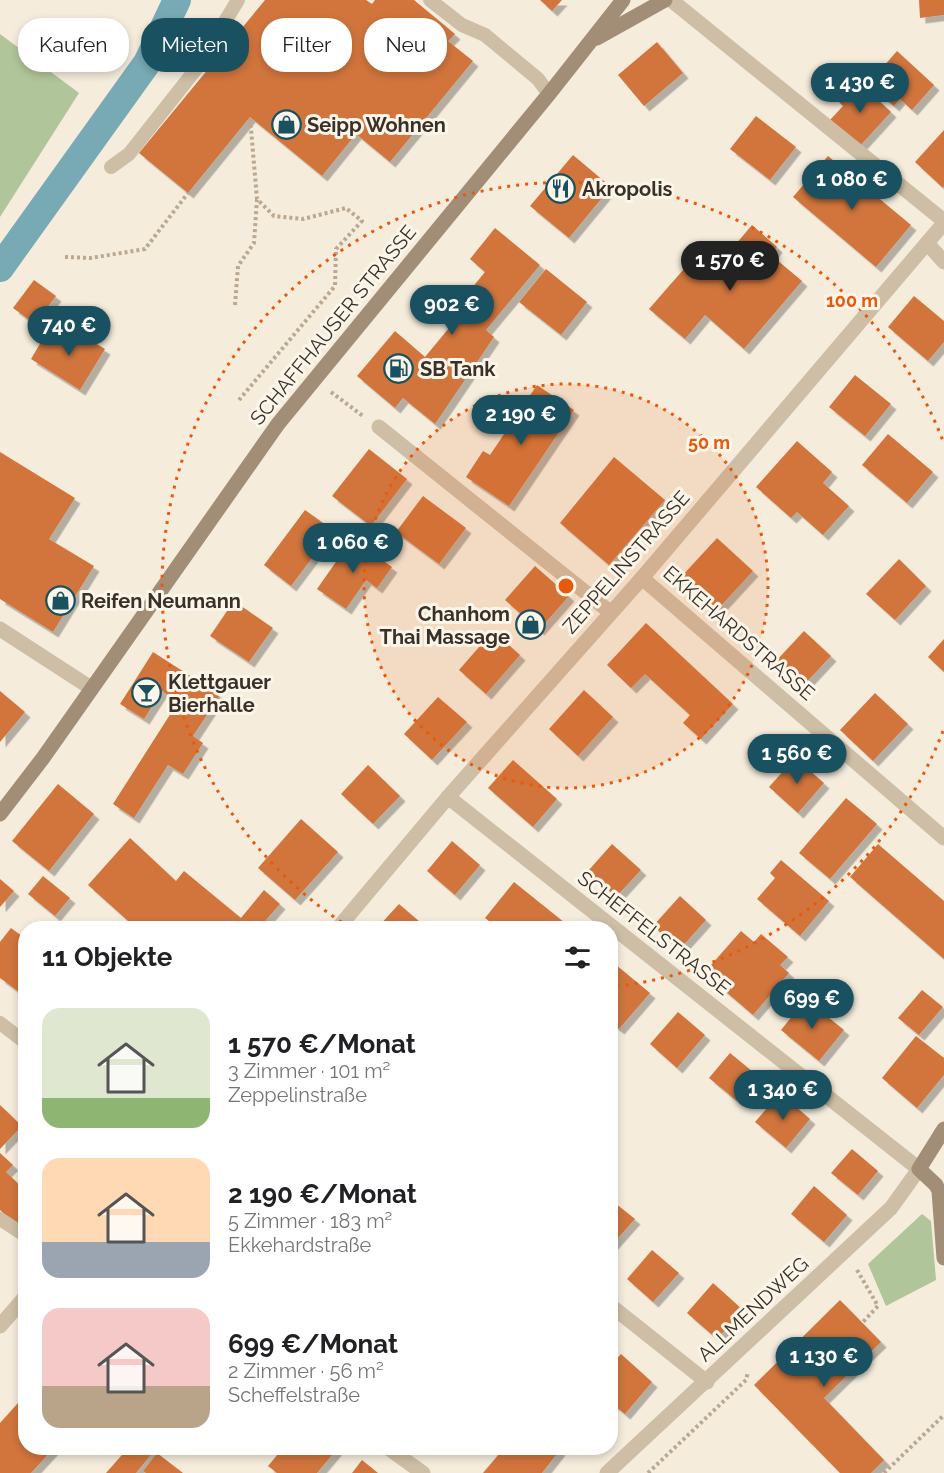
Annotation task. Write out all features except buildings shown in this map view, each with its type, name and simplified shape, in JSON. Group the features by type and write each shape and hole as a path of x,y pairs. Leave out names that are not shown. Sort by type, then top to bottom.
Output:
{"main road":[{"name":"SCHAFFHAUSER STRASSE","path":"0,814 43,759 271,434 313,379 549,94 622,0"},
{"path":"591,41 665,0"},
{"path":"944,1129 919,1169 936,1185 939,1191 944,1258"}],"street":[{"path":"671,0 944,222"},
{"name":"ZEPPELINSTRASSE","path":"344,921 448,797 642,578 944,222"},
{"path":"927,243 944,262"},
{"path":"379,427 610,612"},
{"name":"EKKEHARDSTRASSE","path":"642,578 944,838"},
{"path":"0,629 91,688"},
{"name":"SCHEFFELSTRASSE","path":"448,797 605,921"},
{"name":"SCHEFFELSTRASSE","path":"618,931 919,1169"},
{"name":"ALLMENDWEG","path":"607,1473 891,1208 919,1169"},
{"path":"0,1326 18,1305"},
{"path":"618,1311 707,1382"},
{"path":"398,1455 423,1473"}],"lane":[{"path":"111,167 129,154 196,69 238,0"},
{"path":"430,0 462,25 486,35 538,79 549,94"},
{"path":"0,1023 18,1037"},
{"path":"0,1219 18,1231"}],"path":[{"path":"236,305 238,266 254,243 257,199 250,117"},
{"path":"64,257 91,258 145,249 188,193"},
{"path":"239,400 335,286 336,249 362,220 346,208 303,219 274,216 257,199"},
{"path":"313,379 379,427"},
{"path":"849,1277 857,1270 878,1306 862,1323"},
{"path":"648,1473 746,1380 749,1369"},
{"path":"884,1473 944,1415"}],"green space":[{"path":"0,34 18,47 18,72 51,72 79,93 0,217"},
{"path":"922,1214 931,1221 936,1280 886,1306 868,1264"}],"waterway":[{"path":"0,268 147,63 177,0"}],"place":[{"name":"Seipp Wohnen","path":"286,125"},
{"name":"Akropolis","path":"561,189"},
{"name":"SB Tank","path":"399,369"},
{"name":"Reifen Neumann","path":"60,601"},
{"name":"Chanhom Thai Massage","path":"531,625"},
{"name":"Klettgauer Bierhalle","path":"147,693"}]}
